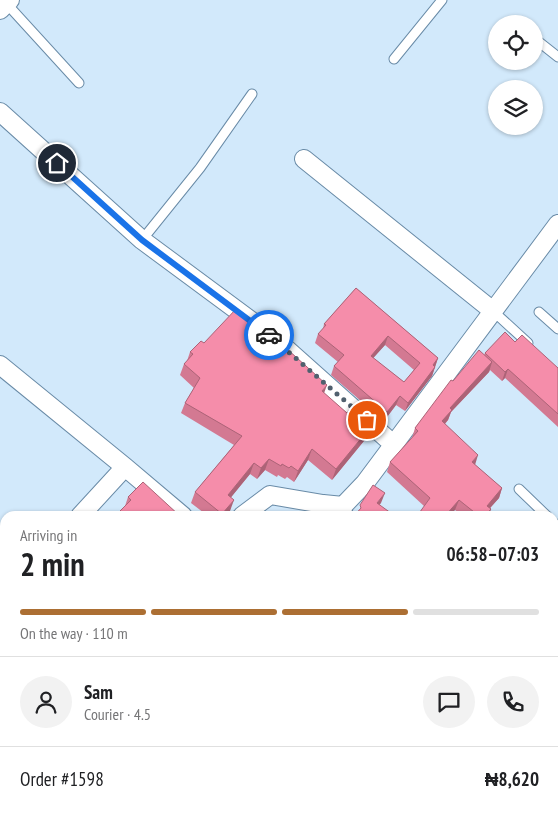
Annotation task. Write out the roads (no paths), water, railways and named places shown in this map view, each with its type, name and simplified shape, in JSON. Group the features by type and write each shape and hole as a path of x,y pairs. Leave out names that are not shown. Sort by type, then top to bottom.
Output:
{"street":[{"path":"0,112 142,240 272,337 394,444"},
{"path":"304,160 492,311"},
{"path":"249,511 270,495 323,504 346,511 558,224"},
{"path":"0,365 177,511"},
{"path":"85,511 125,467"}],"lane":[{"path":"394,59 442,0"},
{"path":"5,4 79,83"},
{"path":"543,45 558,57"},
{"path":"142,240 200,168 252,94"},
{"path":"492,311 536,350"},
{"path":"539,312 558,329"},
{"path":"519,489 542,511"}]}
